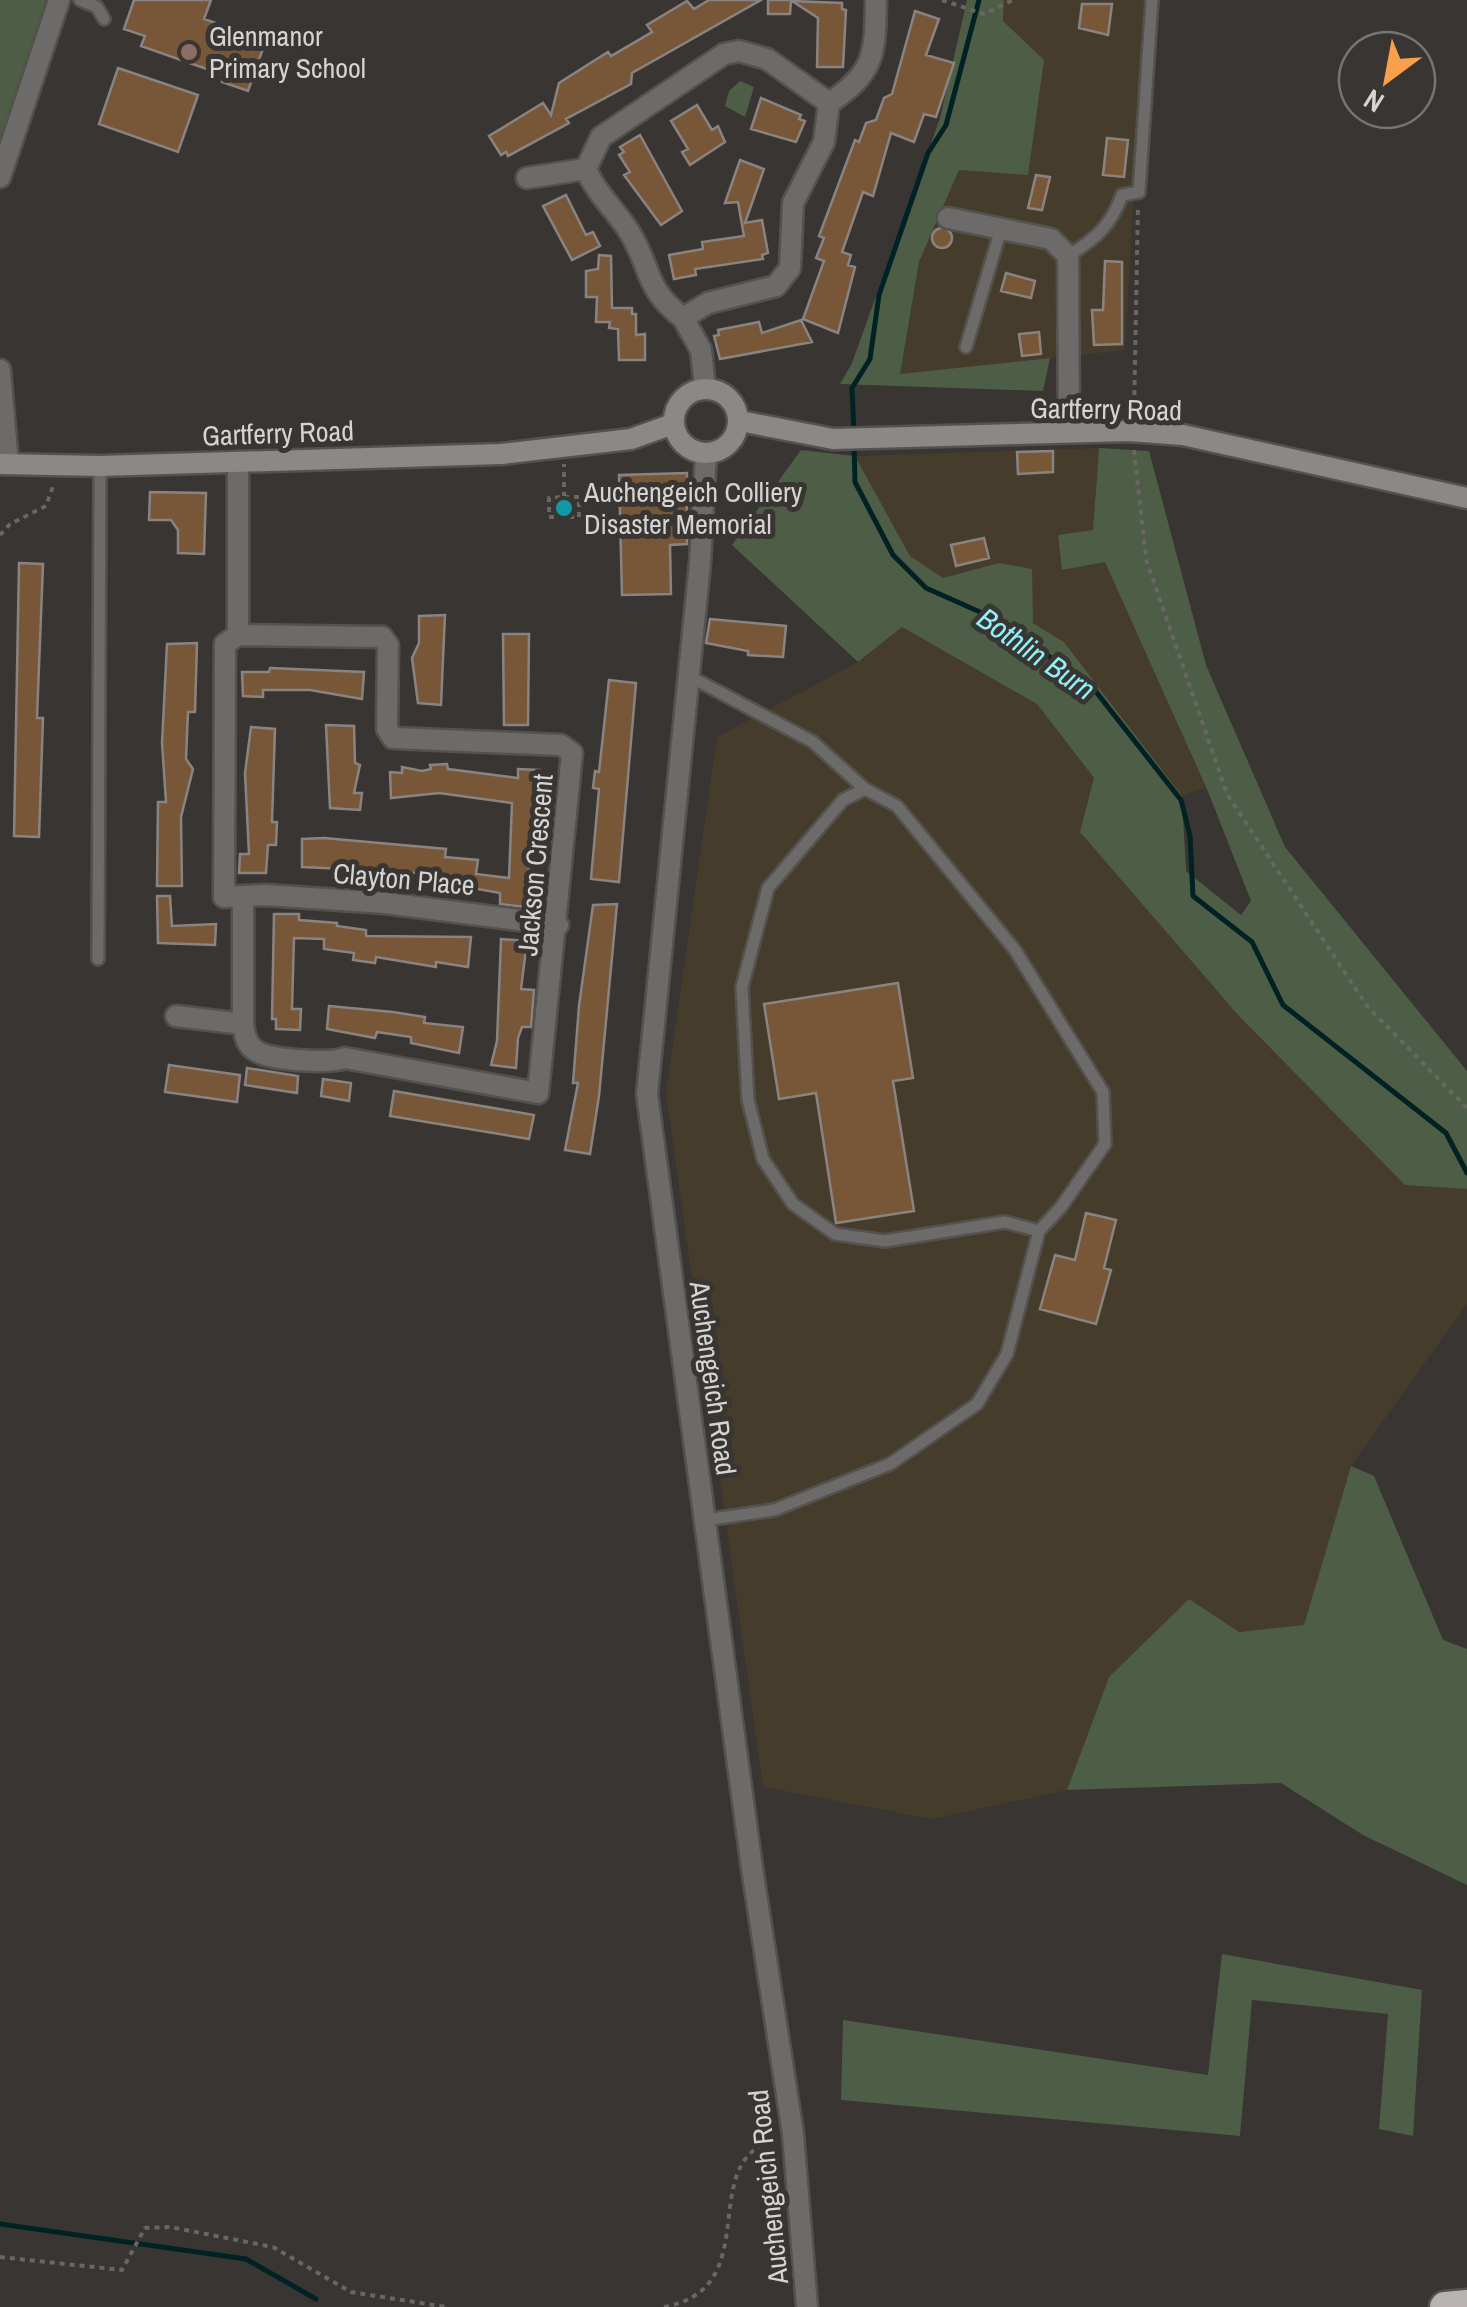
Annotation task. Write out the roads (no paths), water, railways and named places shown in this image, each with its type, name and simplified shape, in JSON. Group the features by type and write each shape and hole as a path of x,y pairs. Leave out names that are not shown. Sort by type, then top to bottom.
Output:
{"highway":[{"path":"1445,2307 1467,2304"}],"street":[{"path":"0,177 59,0"},
{"path":"683,318 708,303 776,286 790,268 794,204 824,142 830,103 848,91 871,63 876,0"},
{"path":"706,388 701,350 683,318 648,282 633,238 594,188 586,168 601,137 724,54 739,51 767,58 830,103"},
{"path":"526,178 586,168"},
{"path":"948,218 1051,239 1068,256 1069,432"},
{"path":"0,370 4,464"},
{"path":"706,388 730,399 740,421 730,443 706,453 686,446 673,424 686,395 706,388"},
{"name":"Gartferry Road","path":"740,421 833,439 1133,431 1183,436 1467,498"},
{"name":"Gartferry Road","path":"4,464 100,466 564,450 632,439 673,424"},
{"name":"Auchengeich Road","path":"706,453 689,676 647,1094 793,2134 807,2307"},
{"path":"176,1016 243,1024 243,898 224,897 225,644 238,635 238,462"},
{"name":"Jackson Crescent","path":"238,635 382,637 388,645 387,730 394,738 562,744 572,753 558,925 538,1092 345,1058 332,1063 258,1052 246,1041 243,1024"},
{"name":"Clayton Place","path":"243,898 265,895 385,903 558,925"}],"lane":[{"path":"80,0 97,7 104,19"},
{"path":"1068,256 1097,238 1114,218 1122,196 1139,192 1152,0"},
{"path":"966,347 1002,229"},
{"path":"98,960 100,466"},
{"path":"689,676 813,742 865,789 897,806 1016,950 1103,1092 1105,1144 1061,1208 1039,1231 1007,1354 977,1404 890,1464 774,1510 705,1520"},
{"path":"865,789 842,800 768,888 742,987 748,1100 763,1159 792,1204 836,1234 885,1242 1005,1222 1039,1231"}],"waterway":[{"name":"Bothlin Burn","path":"854,433 852,388 870,359 879,295 928,153 946,125 979,0"},
{"name":"Bothlin Burn","path":"854,444 855,482 893,555 926,588 998,620 1093,688 1181,800 1190,836 1193,896 1252,942 1283,1005 1446,1133 1467,1173"},
{"path":"0,2224 246,2259 316,2299"}],"place":[{"name":"Glenmanor Primary School","path":"189,52"},
{"name":"Auchengeich Colliery Disaster Memorial","path":"564,508"}]}
